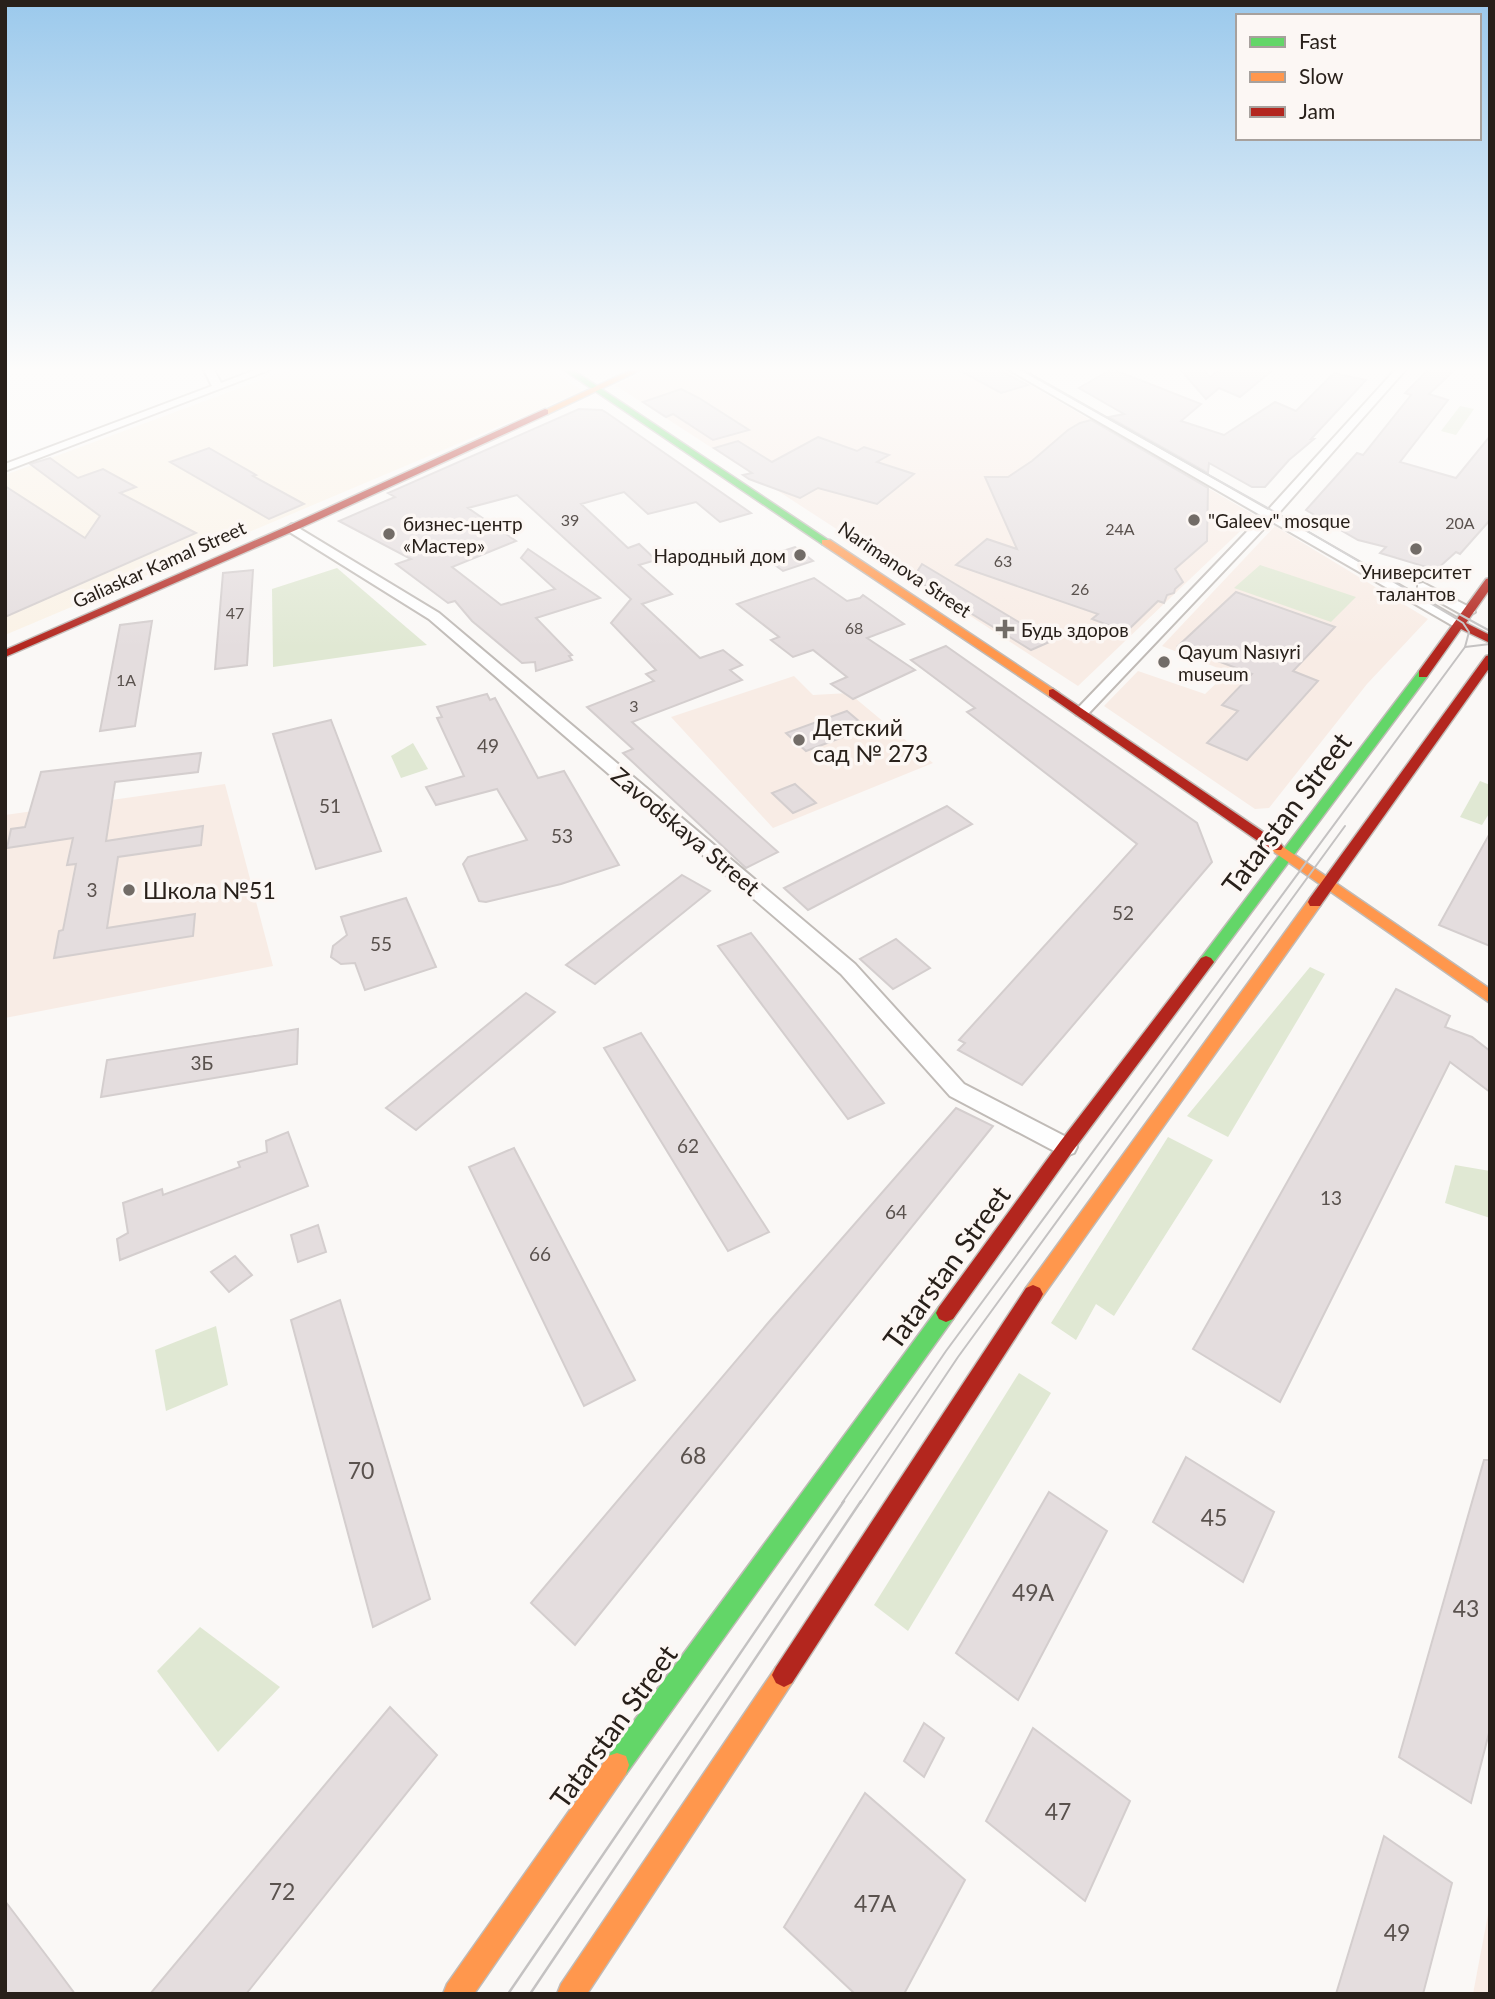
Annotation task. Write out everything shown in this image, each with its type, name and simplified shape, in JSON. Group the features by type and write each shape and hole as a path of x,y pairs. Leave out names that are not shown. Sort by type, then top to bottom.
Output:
{"main road":[{"name":"Galiaskar Kamal Street","path":"5,654 438,461"},
{"name":"Narimanova Street","path":"706,461 1082,712 1490,997"},
{"name":"Tatarstan Street","path":"457,1994 578,1819 1066,1147 1490,581"},
{"path":"1464,618 1490,624"},
{"path":"1464,618 1490,640"},
{"path":"571,1994 780,1681 1010,1327 1327,881 1490,658"}],"street":[{"path":"5,468 23,461"},
{"path":"1188,461 1273,506 1464,618"},
{"path":"1200,461 1228,477"},
{"path":"1082,712 1315,461"},
{"name":"Zavodskaya Street","path":"292,528 434,616 848,969 957,1090 1066,1147"}],"shaded area":[{"path":"42,461 417,461 5,635 5,475"},
{"path":"732,461 1162,461 1256,516 1078,686"},
{"path":"1275,526 1428,619 1367,684 1269,808 1255,809 1104,706 1138,671 1205,694 1228,672 1162,646"},
{"name":"Детский сад № 273","path":"794,676 813,695 849,693 933,763 773,828 671,717"},
{"name":"Школа №51","path":"225,784 273,966 5,1018 5,815"},
{"path":"1489,1909 1490,1994 1473,1994"}],"green space":[{"path":"1260,565 1356,597 1331,622 1234,588"},
{"path":"337,568 427,645 273,667 272,589"},
{"path":"413,743 428,769 401,778 391,756"},
{"path":"1480,781 1490,785 1490,812 1482,825 1460,817"},
{"path":"1310,967 1325,974 1228,1137 1187,1116"},
{"path":"1168,1137 1213,1160 1114,1316 1096,1304 1076,1340 1051,1323"},
{"path":"1455,1165 1490,1171 1490,1218 1445,1203"},
{"path":"216,1326 228,1385 166,1411 155,1350"},
{"path":"1019,1373 1051,1393 908,1631 874,1605"},
{"path":"200,1627 280,1687 218,1752 157,1671"}],"building":[{"path":"55,461 78,478 103,469 136,487 120,493 196,533 5,617 5,486 85,538 100,516 30,464"},
{"path":"232,461 304,504 269,519 170,462"},
{"path":"460,461 677,461 751,513 720,522 696,502 648,514 624,492 581,504 628,548 639,544 656,560 639,565 672,594 642,604 700,658 723,650 742,665 730,670 742,680 632,722 778,852 746,868 623,753 633,749 587,707 654,681 646,674 656,670 611,623 631,599 517,495 468,508 516,541 452,567 501,605 555,589 521,558 528,549 600,598 536,618 572,655 569,656 572,660 536,671 535,662 522,663 472,621 455,601 448,603 396,564 411,559 339,521 395,497 388,493"},
{"path":"734,461 878,461 914,474 877,504 818,488 800,498 749,479 743,475 752,473"},
{"path":"1032,461 1162,461 1208,488 1207,541 1175,569 1183,582 1174,593 1167,595 1164,603 1158,601 1126,632 1092,619 1098,614 956,565 987,539 1017,549 985,477 1008,477"},
{"path":"1187,461 1288,461 1265,487 1252,487 1209,463 1208,473"},
{"path":"1350,461 1401,461 1456,478 1470,461 1490,461 1490,520 1460,554 1456,552 1436,570 1380,553 1386,547 1358,540 1306,510"},
{"path":"795,547 813,561 783,571 764,557"},
{"path":"922,564 1027,627 1032,625 1056,639 1031,650 913,578"},
{"path":"253,570 247,665 215,669 223,573"},
{"path":"814,578 847,601 863,595 904,624 867,638 915,670 853,699 831,684 847,677 813,650 793,657 771,640 779,637 737,604"},
{"path":"1236,592 1335,627 1293,671 1318,681 1247,760 1207,743 1238,711 1222,705 1252,674 1178,646"},
{"path":"152,621 135,726 100,731 120,625"},
{"path":"946,646 1197,823 1212,862 1022,1085 958,1050 965,1043 959,1040 1137,844 967,712 975,708 911,660"},
{"path":"487,694 490,700 495,698 538,778 564,771 619,865 561,884 486,902 479,901 463,864 468,857 527,840 497,789 436,805 426,787 464,776 437,718 442,717 437,707"},
{"path":"847,711 867,728 806,751 786,733"},
{"path":"331,720 381,851 316,869 273,734"},
{"path":"201,753 198,772 115,782 106,841 203,826 201,845 118,857 107,928 195,914 193,936 54,958 59,931 63,930 76,864 67,865 73,838 7,848 11,829 25,827 41,772"},
{"path":"795,784 816,803 793,813 772,793"},
{"path":"947,806 972,824 808,910 784,888"},
{"path":"1490,833 1490,946 1439,925"},
{"path":"682,875 710,891 595,984 566,965"},
{"path":"406,898 436,967 365,990 355,963 341,964 331,957 333,946 347,935 341,917"},
{"path":"751,933 884,1103 848,1119 718,946"},
{"path":"896,939 930,968 893,989 860,959"},
{"path":"1396,989 1450,1016 1445,1027 1472,1037 1490,1051 1490,1092 1450,1062 1280,1402 1193,1349"},
{"path":"526,993 555,1012 416,1130 386,1108"},
{"path":"298,1029 297,1064 101,1097 107,1060"},
{"path":"641,1033 769,1232 728,1251 604,1048"},
{"path":"956,1108 993,1126 575,1645 531,1603 768,1323"},
{"path":"288,1132 308,1186 120,1260 117,1239 128,1233 123,1203 162,1189 163,1195 240,1167 238,1162 267,1152 266,1141"},
{"path":"514,1148 635,1380 584,1406 469,1167"},
{"path":"318,1225 326,1252 298,1262 291,1235"},
{"path":"235,1256 252,1275 229,1292 211,1272"},
{"path":"340,1300 430,1599 373,1627 291,1320"},
{"path":"1186,1457 1274,1512 1243,1582 1153,1522"},
{"path":"1484,1460 1490,1460 1490,1729 1471,1803 1399,1757"},
{"path":"1049,1492 1107,1531 1018,1700 956,1653"},
{"path":"390,1707 437,1755 246,1994 150,1994"},
{"path":"924,1723 944,1738 924,1777 904,1761"},
{"path":"1033,1728 1130,1801 1085,1901 986,1821"},
{"path":"865,1793 965,1880 904,1994 855,1994 784,1927"},
{"path":"1384,1836 1452,1883 1423,1994 1336,1994"},
{"path":"5,1901 49,1959 75,1994 5,1994"}],"tram line":[{"path":"1184,461 1463,623 1469,632 1465,647"},
{"path":"1459,614 1490,631"},
{"path":"1465,647 1490,644"},
{"path":"842,1503 946,1351 1465,647"},
{"path":"860,1503 958,1357 1345,826"},
{"path":"508,1994 844,1501"},
{"path":"530,1994 861,1501"}],"traffic: fast":[{"path":"705,461 826,542"},
{"path":"1206,962 1423,674"},
{"path":"617,1765 946,1313"}],"traffic: slow":[{"path":"826,542 1053,693"},
{"path":"1276,847 1490,997"},
{"path":"1033,1294 1315,902"},
{"path":"571,1994 784,1675"},
{"path":"457,1994 617,1765"}],"traffic: jam":[{"path":"5,654 438,461"},
{"path":"1423,674 1490,581"},
{"path":"1460,624 1490,640"},
{"path":"1315,902 1490,658"},
{"path":"1053,693 1276,847"},
{"path":"946,1313 1066,1147 1206,962"},
{"path":"784,1675 1033,1294"}],"place":[{"name":"\"Galeev\" mosque","path":"1194,520"},
{"name":"бизнес-центр «Мастер»","path":"389,534"},
{"name":"Университет талантов","path":"1416,549"},
{"name":"Народный дом","path":"800,555"},
{"name":"Будь здоров","path":"1005,629"},
{"name":"Qayum Nasıyri museum","path":"1164,662"},
{"name":"Детский сад № 273","path":"799,740"},
{"name":"Школа №51","path":"129,890"}]}
